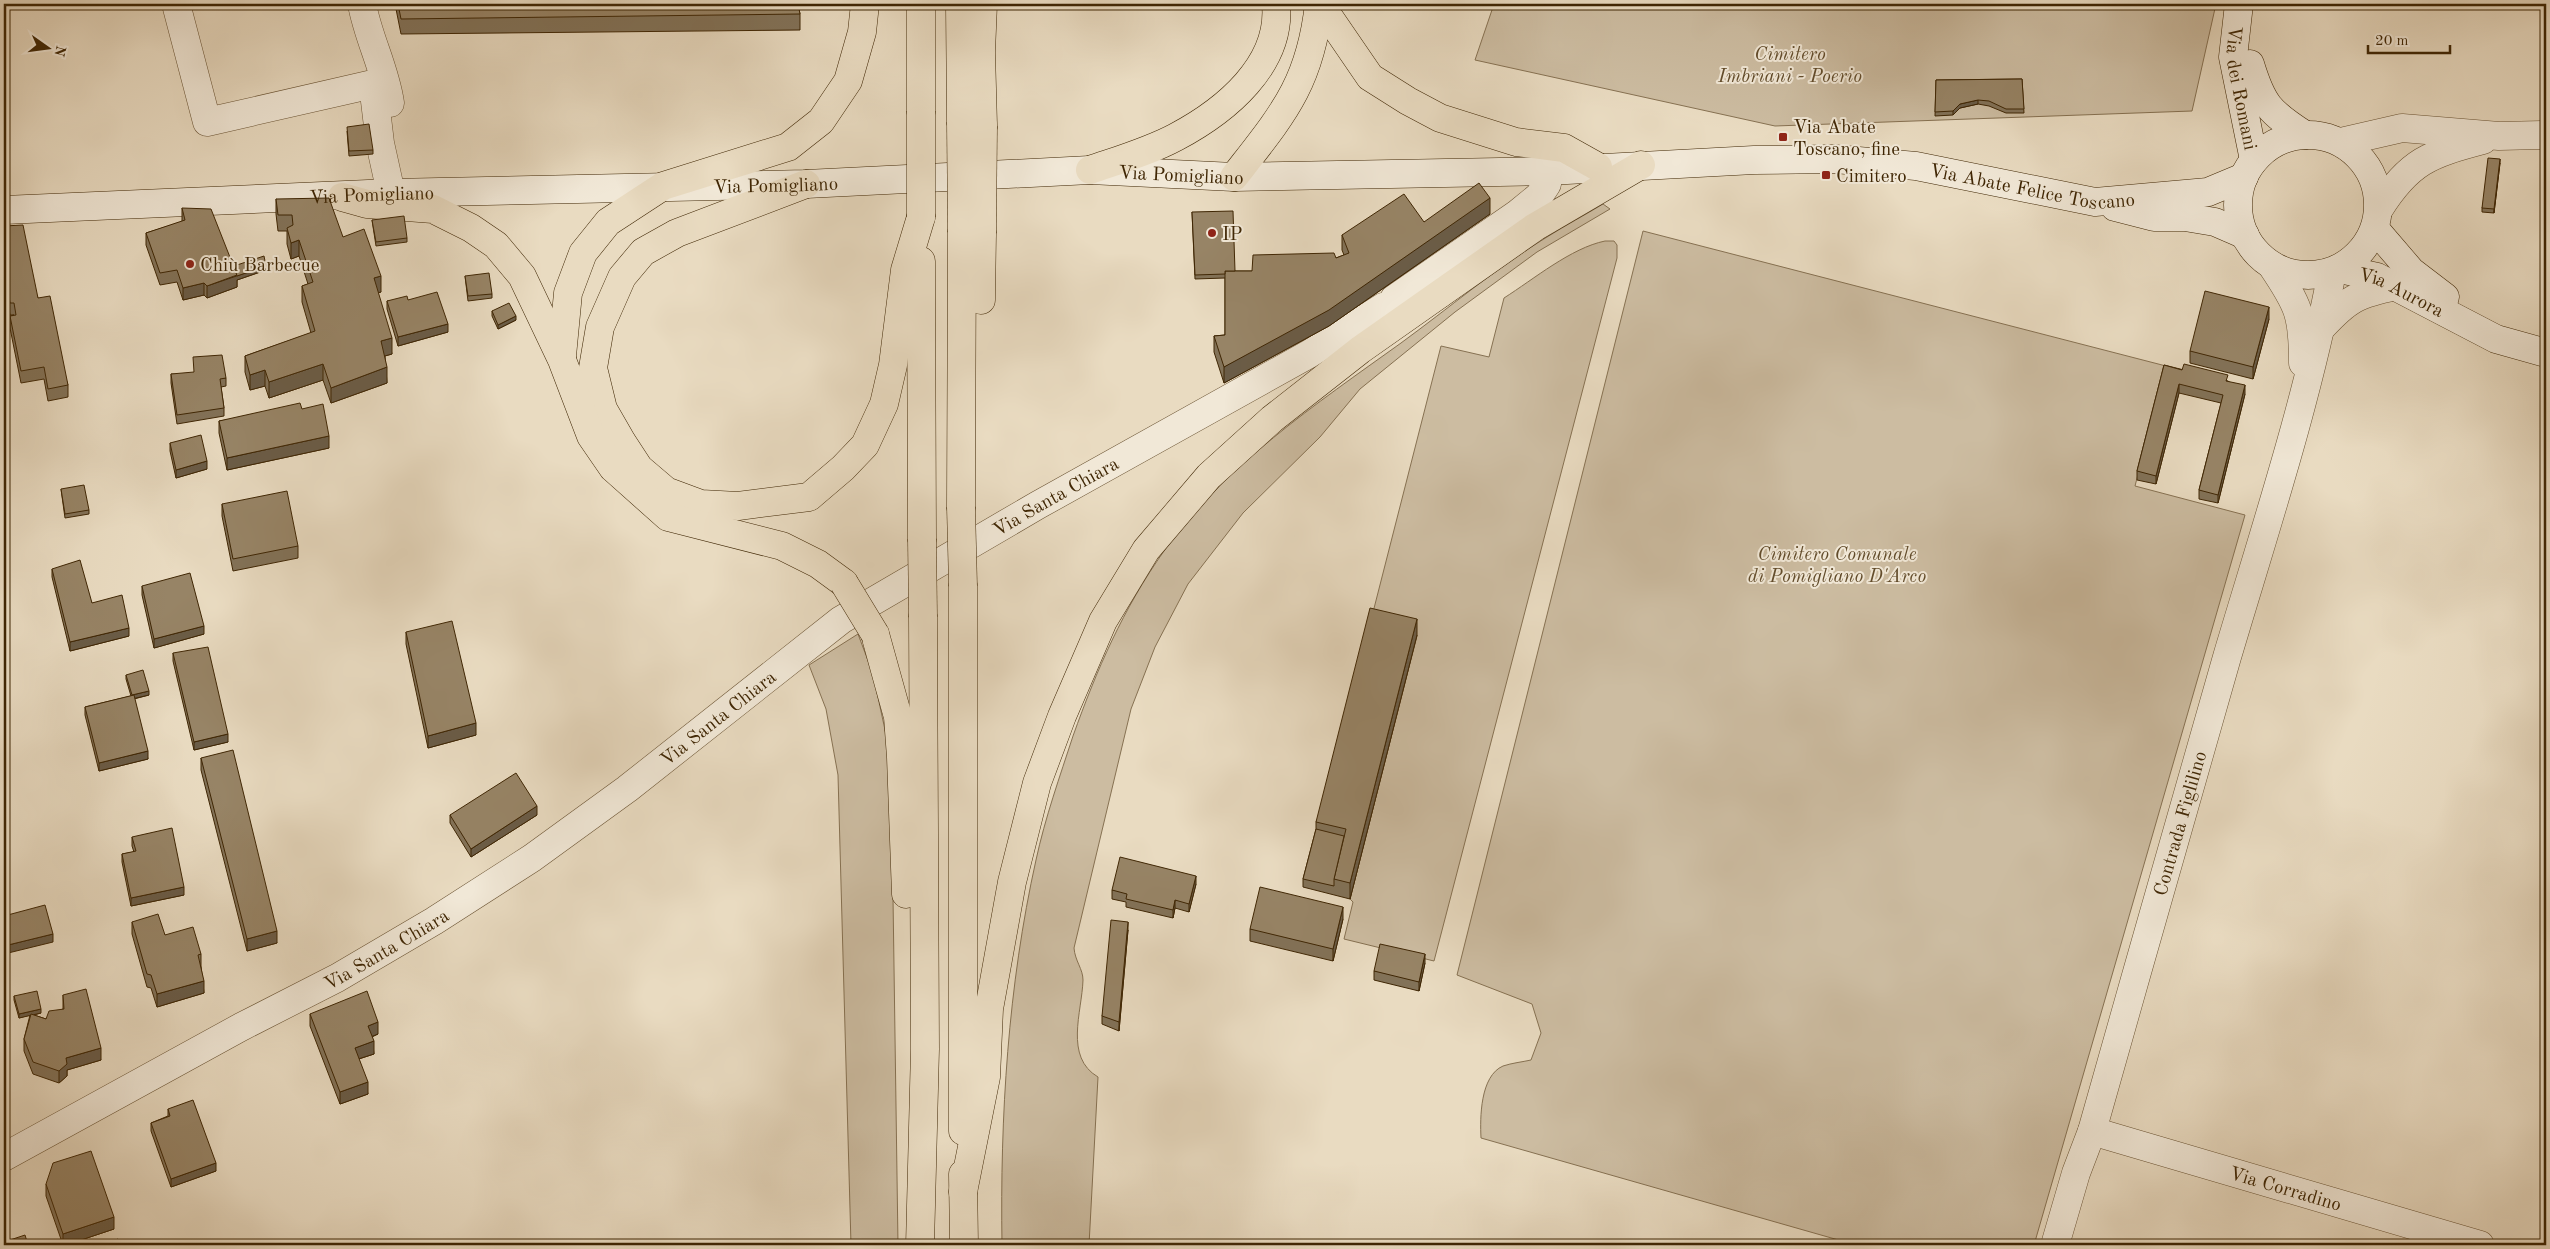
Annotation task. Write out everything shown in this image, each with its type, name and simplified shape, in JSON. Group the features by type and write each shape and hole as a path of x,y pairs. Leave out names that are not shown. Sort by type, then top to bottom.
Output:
{"highway":[{"path":"562,360 568,293 583,253 608,222 663,186 788,147 821,121 848,81 862,32 865,4"},
{"path":"920,1245 925,1049 921,4"},
{"path":"960,4 972,124 972,232 980,352 961,447 964,1245"},
{"path":"972,124 983,4"},
{"path":"1090,170 1176,137 1243,90 1268,52 1276,27 1276,4"},
{"path":"1320,4 1370,77 1408,101 1440,118 1516,142 1564,148 1598,167"},
{"path":"1234,177 1285,111 1302,78 1316,33 1320,4"},
{"path":"963,1192 986,1077 989,1009 1012,882 1037,783 1062,716 1103,622 1146,550 1209,476 1272,419 1316,384 1360,350 1535,227 1641,165"},
{"path":"806,184 753,206 677,233 643,252 622,277 600,327 593,368 604,409 618,434 639,468 666,491 701,504 738,506 809,497 843,468 865,445 884,404 894,365 905,270 921,217"},
{"path":"342,197 367,204 433,209 471,228 496,245 522,276 562,360 591,436 613,468 668,517 782,546 818,564 844,583 875,634 898,717 904,835 906,959 925,1049"}],"street":[{"path":"176,4 207,122 373,84 380,143 391,193"},
{"path":"362,4 365,20 387,81 396,148 391,193"},
{"name":"Via dei Romani","path":"2238,15 2259,94 2277,115 2305,135"},
{"name":"Via dei Romani","path":"2238,15 2233,57 2249,168"},
{"path":"2341,142 2402,128 2499,136 2546,135"},
{"path":"2377,219 2375,182 2362,159 2341,142 2323,136 2305,135 2286,138 2268,147 2249,168 2238,196 2238,210 2245,235 2256,253 2272,266 2291,274 2312,276 2336,270 2363,250 2395,184 2409,170 2430,156 2499,136"},
{"name":"Via Abate Felice Toscano","path":"1548,171 1739,160 1835,159 1907,165 1966,174 2095,202 2208,192 2249,168"},
{"name":"Via Pomigliano","path":"4,210 342,197 391,193 806,184 1090,170 1234,177 1548,171"},
{"path":"1382,307 1539,196 1547,184 1548,171"},
{"path":"2095,202 2154,217 2185,217 2215,222 2245,235"},
{"name":"Via Aurora","path":"2377,219 2411,271 2448,300 2462,320"},
{"name":"Contrada Figlilino","path":"2272,266 2298,307 2303,333 2302,402"},
{"name":"Via Aurora","path":"2336,270 2377,277 2496,339 2546,353"},
{"name":"Contrada Figlilino","path":"2055,1245 2076,1173 2092,1131 2195,766 2302,402 2336,270"},
{"path":"2322,327 2345,302 2374,290 2396,286"},
{"name":"Via Santa Chiara","path":"4,1157 241,1027 337,978 434,921 532,858 627,789 841,620 1038,505 1309,354 1382,307 1439,294"},
{"name":"Via Corradino","path":"2092,1131 2480,1245"}],"green space":[{"name":"Cimitero Imbriani - Poerio","path":"1494,4 2216,4 2192,111 1775,126 1475,60"},
{"path":"1603,204 1610,209 1537,252 1455,312 1360,389 1320,437 1243,513 1188,584 1155,647 1131,709 1074,948 1083,980 1078,1019 1078,1046 1081,1058 1098,1077 1089,1245 1002,1245 1004,1100 1012,1003 1026,907 1044,829 1073,736 1112,640 1136,595 1164,551 1188,520 1243,463 1305,413 1509,262"},
{"name":"Cimitero Comunale di Pomigliano D'Arco","path":"1643,231 2166,366 2135,486 2245,515 2034,1245 1856,1245 1481,1138 1481,1109 1490,1079 1495,1071 1503,1066 1531,1060 1541,1033 1532,1004 1457,975"},
{"path":"1605,241 1614,241 1617,245 1617,258 1434,961 1344,939 1353,902 1350,899 1417,636 1370,624 1441,346 1489,357 1504,298 1566,257 1579,250"},
{"path":"858,634 873,674 891,758 898,1245 851,1245 838,775 826,709 809,665"}],"building":[{"path":"398,4 798,4 800,14 401,19"},
{"path":"2022,79 2024,109 2006,109 1989,101 1978,100 1960,104 1953,111 1935,112 1936,80"},
{"path":"369,124 373,150 349,151 347,127"},
{"path":"2488,158 2500,159 2494,209 2482,208"},
{"path":"1479,183 1490,198 1329,310 1224,367 1214,336 1225,335 1225,271 1252,271 1253,255 1334,253 1336,258 1349,253 1342,235 1404,194 1424,222"},
{"path":"329,198 343,237 364,229 381,276 374,278 392,338 381,341 387,367 331,388 323,364 269,382 265,370 250,375 245,356 315,331 302,286 313,282 299,240 291,243 287,228 293,225 292,215 278,215 276,199"},
{"name":"Chiù Barbecue","path":"182,208 211,209 237,275 207,286 204,283 183,288 177,270 160,273 146,233 185,220"},
{"path":"1233,211 1235,271 1225,271 1225,274 1195,275 1192,212"},
{"path":"404,216 407,238 376,242 372,220"},
{"path":"23,225 38,298 50,296 68,385 48,389 44,367 21,371 10,316 16,315 14,303 10,303 4,269 4,226"},
{"path":"264,256 266,266 237,276 234,266"},
{"path":"489,273 492,294 468,296 465,276"},
{"path":"2205,291 2269,307 2253,367 2190,351"},
{"path":"437,292 448,324 398,337 387,301 407,296 408,300"},
{"path":"509,303 516,316 498,325 492,311"},
{"path":"222,355 226,378 220,379 224,408 177,415 171,374 194,372 193,357"},
{"path":"2184,364 2228,375 2226,381 2245,385 2218,495 2199,490 2223,395 2179,384 2156,476 2137,471 2164,365 2182,370"},
{"path":"300,403 302,409 323,404 329,436 227,458 219,421"},
{"path":"201,435 207,461 176,470 170,443"},
{"path":"84,485 89,510 65,514 61,489"},
{"path":"287,491 298,546 233,559 222,504"},
{"path":"80,560 92,603 122,595 129,628 70,642 52,569"},
{"path":"190,573 204,626 154,639 142,586"},
{"path":"1370,608 1417,619 1350,883 1334,879 1346,829 1316,822"},
{"path":"452,621 476,723 428,736 406,632"},
{"path":"208,647 228,734 194,742 173,653"},
{"path":"143,670 149,691 132,695 126,675"},
{"path":"134,695 148,751 99,763 85,707"},
{"path":"233,750 277,931 247,939 201,758"},
{"path":"516,773 537,806 471,849 450,815"},
{"path":"172,828 184,887 131,898 122,854 136,851 132,837"},
{"path":"1316,829 1344,836 1334,886 1303,879"},
{"path":"1120,857 1196,876 1189,904 1175,900 1173,910 1126,899 1127,894 1112,890"},
{"path":"1260,887 1343,907 1333,949 1250,929"},
{"path":"45,905 53,934 4,946 4,916"},
{"path":"158,914 165,935 193,927 201,954 198,955 204,981 157,994 151,975 147,974 132,922"},
{"path":"1111,920 1128,922 1119,1022 1102,1016"},
{"path":"1380,944 1425,954 1419,982 1374,971"},
{"path":"86,989 101,1048 66,1058 67,1064 59,1071 33,1062 24,1039 31,1014 46,1019 49,1011 64,1009 63,995"},
{"path":"37,991 41,1009 19,1014 14,996"},
{"path":"367,991 378,1022 368,1026 374,1041 355,1048 368,1082 340,1092 310,1014"},
{"path":"193,1100 216,1163 171,1179 151,1123 170,1116 168,1109"},
{"path":"91,1151 114,1217 63,1234 46,1184 53,1163"},
{"path":"25,1235 28,1245 4,1245 4,1242"},
{"path":"118,1239 121,1245 104,1245"}],"place":[{"name":"Via Abate Toscano, fine","path":"1783,137"},
{"name":"Cimitero","path":"1826,175"},
{"name":"IP","path":"1212,233"},
{"name":"Chiù Barbecue","path":"190,264"}]}
